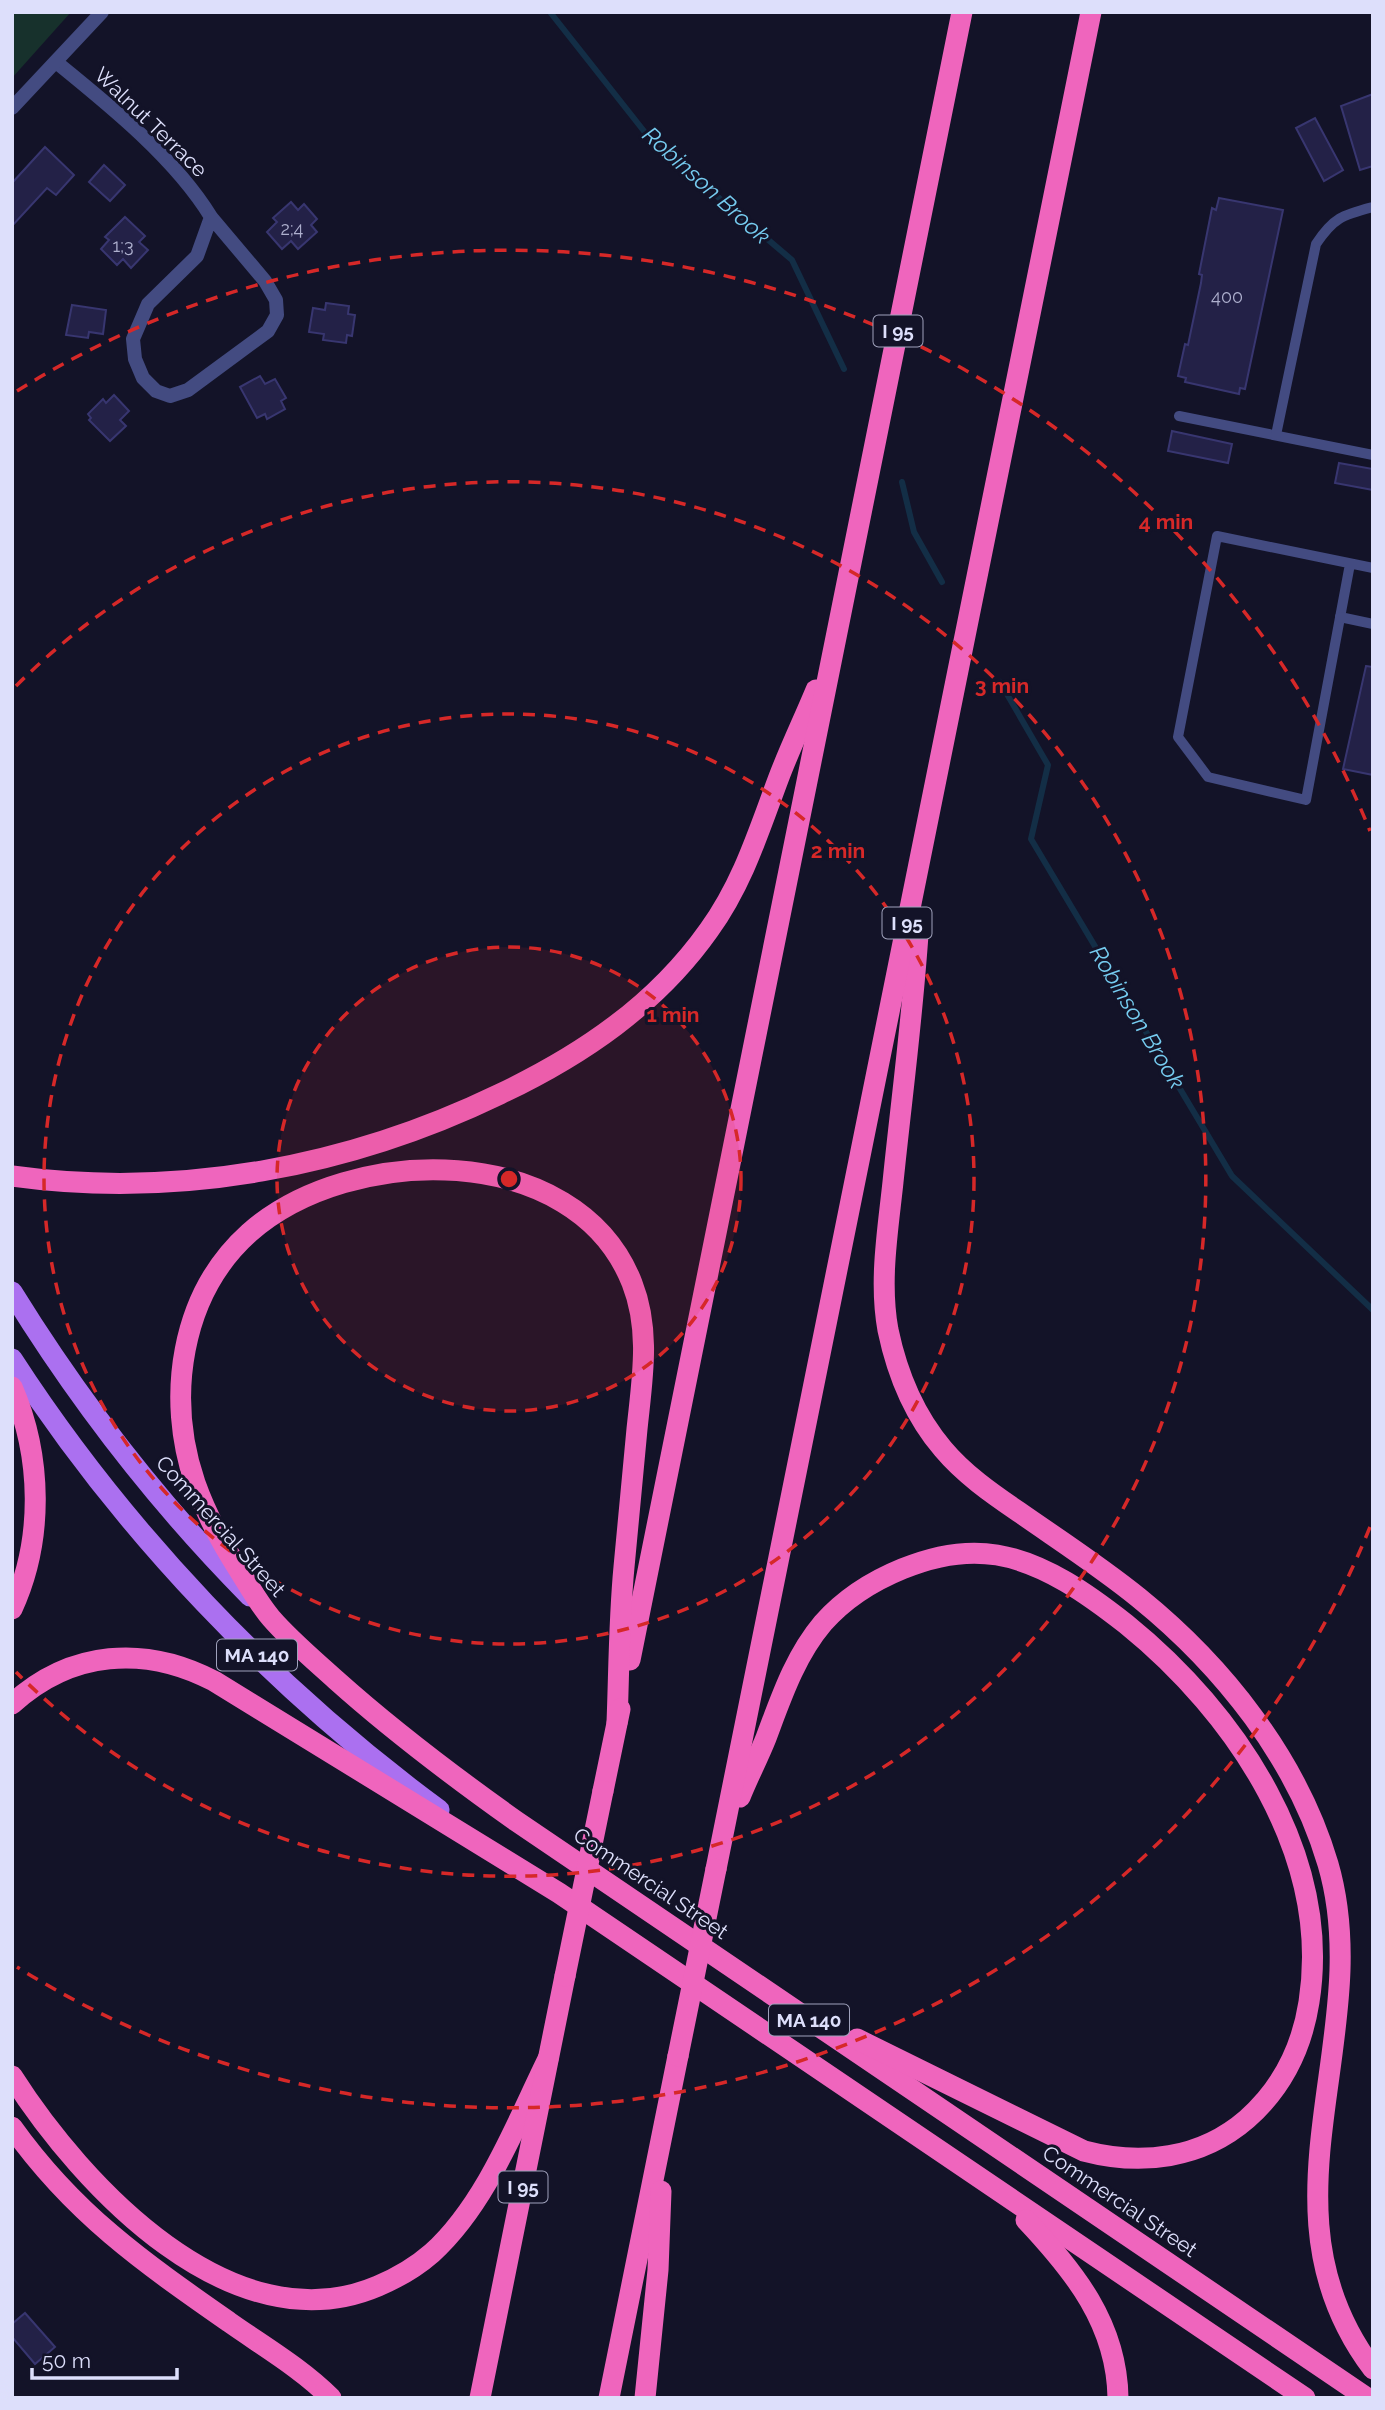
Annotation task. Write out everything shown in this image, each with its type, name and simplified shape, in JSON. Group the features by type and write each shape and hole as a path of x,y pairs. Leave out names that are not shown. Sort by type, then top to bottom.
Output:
{"highway":[{"name":"I 95","path":"480,2398 962,12"},
{"name":"I 95","path":"609,2398 1091,12"},
{"path":"12,1176 53,1182 139,1184 229,1176 293,1165 377,1143 444,1119 524,1082 595,1041 635,1012 671,979 721,912 749,860 779,777 834,649"},
{"path":"923,844 914,1006 900,1113 884,1279 887,1321 897,1364 911,1398 928,1428 960,1467 979,1484 1137,1597 1210,1666 1267,1738 1305,1805 1331,1875 1341,1951 1339,1990 1317,2172 1319,2236 1326,2274 1335,2299 1357,2347 1373,2369"},
{"path":"271,1618 213,1527 194,1481 186,1450 181,1409 183,1361 194,1316 208,1284 229,1254 258,1226 294,1203 334,1186 377,1174 424,1169 468,1171 511,1181 564,1203 602,1234 624,1265 640,1309 644,1355 623,1573 617,1723"},
{"path":"12,1387 28,1431 35,1497 30,1552 12,1609"},
{"path":"723,1834 792,1674 822,1624 855,1594 904,1569 944,1557 987,1553 1025,1563 1082,1592 1136,1632 1180,1674 1227,1731 1264,1787 1292,1843 1307,1897 1312,1940 1312,1979 1303,2028 1287,2071 1266,2100 1240,2125 1210,2143 1172,2156 1129,2159 1084,2151 779,2000"},
{"name":"Commercial Street","path":"271,1618 348,1690 458,1780 1367,2398"},
{"path":"12,1704 33,1686 54,1674 90,1662 139,1658 183,1666 215,1681 559,1893"},
{"name":"MA 140","path":"559,1893 1305,2398"},
{"path":"12,2076 52,2134 88,2176 161,2240 206,2269 244,2287 285,2299 321,2300 358,2294 390,2281 421,2262 446,2239 485,2186 548,2059"},
{"path":"12,2127 56,2182 108,2234 149,2266 304,2374 331,2398"},
{"path":"645,2398 658,2270 663,2129"},
{"path":"965,2168 1020,2214 1080,2283 1098,2313 1110,2344 1116,2366 1118,2398"}],"main road":[{"name":"Commercial Street","path":"12,1292 66,1375 130,1460 198,1541 271,1618"},
{"name":"MA 140","path":"12,1359 60,1428 126,1512 197,1593 272,1669 407,1786 559,1893"}],"street":[{"path":"12,108 102,12"},
{"name":"Walnut Terrace","path":"56,62 112,108 185,180 211,217 265,281 276,300 277,315 268,331 188,390 170,396 156,391 143,378 135,359 134,339 148,304 197,256 211,217"}],"lane":[{"path":"1276,435 1316,244 1328,226 1346,215 1373,207"},
{"path":"1179,416 1373,455"},
{"path":"1350,564 1306,800 1208,777 1178,737 1217,536 1373,568"},
{"path":"1340,617 1373,624"}],"green space":[{"path":"12,12 71,12 12,78"}],"building":[{"path":"1373,94 1373,166 1360,170 1341,106"},
{"path":"1315,118 1343,170 1324,181 1296,128"},
{"path":"45,147 74,175 56,195 47,188 12,226 12,183"},
{"path":"104,165 125,185 110,201 89,182"},
{"path":"1219,198 1283,210 1245,389 1240,388 1239,394 1185,382 1186,378 1178,376 1185,344 1188,345 1201,283 1202,275 1199,274 1212,208 1216,210"},
{"path":"291,202 298,210 304,204 317,219 311,225 317,232 298,249 291,241 282,249 267,232 277,222 273,218"},
{"path":"125,217 145,236 139,242 148,250 131,268 123,259 117,265 101,249 109,240 105,237"},
{"path":"326,303 349,306 348,314 355,315 352,336 347,335 346,343 323,340 324,334 309,332 313,308 325,310"},
{"path":"72,305 106,310 103,334 89,332 88,338 66,335"},
{"path":"260,376 265,384 275,379 286,398 281,401 285,409 267,419 265,414 257,418 240,387"},
{"path":"114,395 129,411 120,420 126,426 110,441 89,420 91,418 88,414 103,399 106,403"},
{"path":"1172,431 1232,444 1228,463 1168,451"},
{"path":"1339,463 1373,469 1373,490 1335,483"},
{"path":"1366,666 1373,667 1373,775 1343,769"},
{"path":"25,2313 55,2347 35,2364 12,2337 12,2324"}],"waterway":[{"name":"Robinson Brook","path":"550,12 651,140 792,260 844,369"},
{"name":"Robinson Brook","path":"902,482 914,532 942,582"},
{"name":"Robinson Brook","path":"1000,682 1048,765 1031,839 1232,1176 1373,1310"}]}
